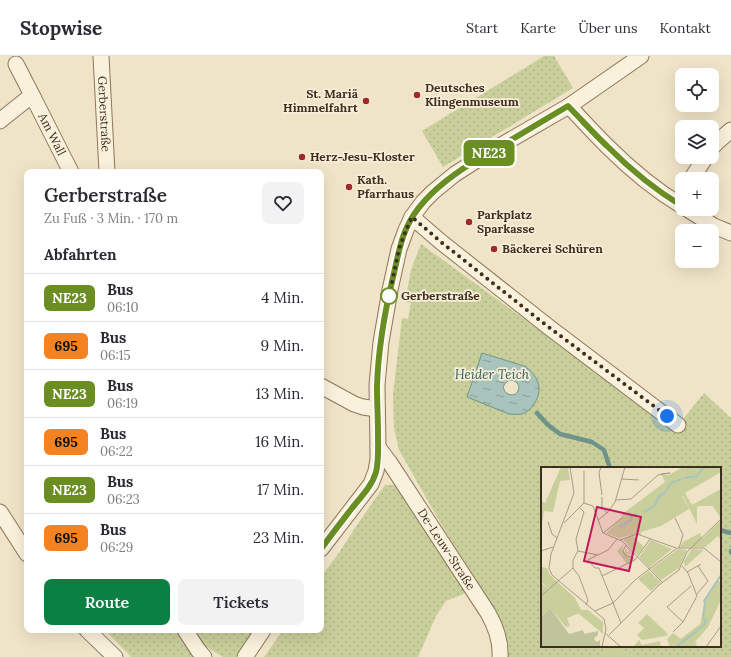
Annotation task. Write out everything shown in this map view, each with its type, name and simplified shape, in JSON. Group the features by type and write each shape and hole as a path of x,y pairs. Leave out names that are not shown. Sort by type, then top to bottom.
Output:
{"street":[{"name":"Gerberstraße","path":"101,56 107,169"},
{"path":"324,540 371,484 376,471 378,459 378,365 381,342 399,249 412,217 428,197 455,174 568,106 641,56"},
{"name":"Am Wall","path":"16,64 30,99 69,169"},
{"path":"0,121 30,99"},
{"path":"568,106 607,147 623,161 643,178 675,198"},
{"path":"719,140 731,130"},
{"path":"701,216 714,226 731,233"},
{"path":"412,217 441,242 545,324 678,425"},
{"path":"324,388 354,404 378,409"},
{"name":"De-Leuw-Straße","path":"378,447 488,613 496,628 500,657"},
{"path":"0,512 24,549"},
{"path":"90,633 115,657"},
{"path":"187,633 194,646 204,657"},
{"path":"245,657 261,633"}],"green space":[{"path":"544,56 554,56 573,88 443,167 422,131"},
{"path":"421,244 675,429 704,393 731,418 731,657 635,657 618,647 721,647 721,467 541,467 541,647 614,647 596,657 508,657 506,641 492,604 445,531 399,450 394,428 393,395 402,318 408,319 411,303 405,302 411,270","holes":["482,353 524,366 537,378 509,414"]},
{"path":"385,485 395,485 471,591 446,601 436,616 418,657 264,657 281,633 324,633 324,573"},
{"path":"108,633 181,633 198,657 131,657"},
{"path":"253,633 236,657 223,657 205,646 197,634"},
{"path":"614,647 618,647 635,657 596,657"}],"water":[{"name":"Heider Teich","path":"482,353 524,366 529,369 536,378 539,388 537,399 533,406 524,413 520,414 509,414 467,397","holes":["512,380 519,386 518,391 512,395 504,389 506,383"]}],"waterway":[{"path":"537,413 548,425 560,434 592,442 604,450 610,467"},
{"path":"721,530 731,533"}],"bus line":[{"name":"NE23","path":"324,545 374,478 378,459 378,365 390,290 399,249 409,222 423,202 433,192 464,168 568,106 607,147 643,178 675,202"}],"place":[{"name":"Deutsches Klingenmuseum","path":"417,95"},
{"name":"St. Mariä Himmelfahrt","path":"366,101"},
{"name":"Herz-Jesu-Kloster","path":"302,157"},
{"name":"Kath. Pfarrhaus","path":"349,187"},
{"name":"Parkplatz Sparkasse","path":"469,222"},
{"name":"Bäckerei Schüren","path":"494,249"},
{"name":"Gerberstraße","path":"389,296"}],"route":[{"path":"389,296 399,249 412,217 441,242 542,322 667,416"}]}
